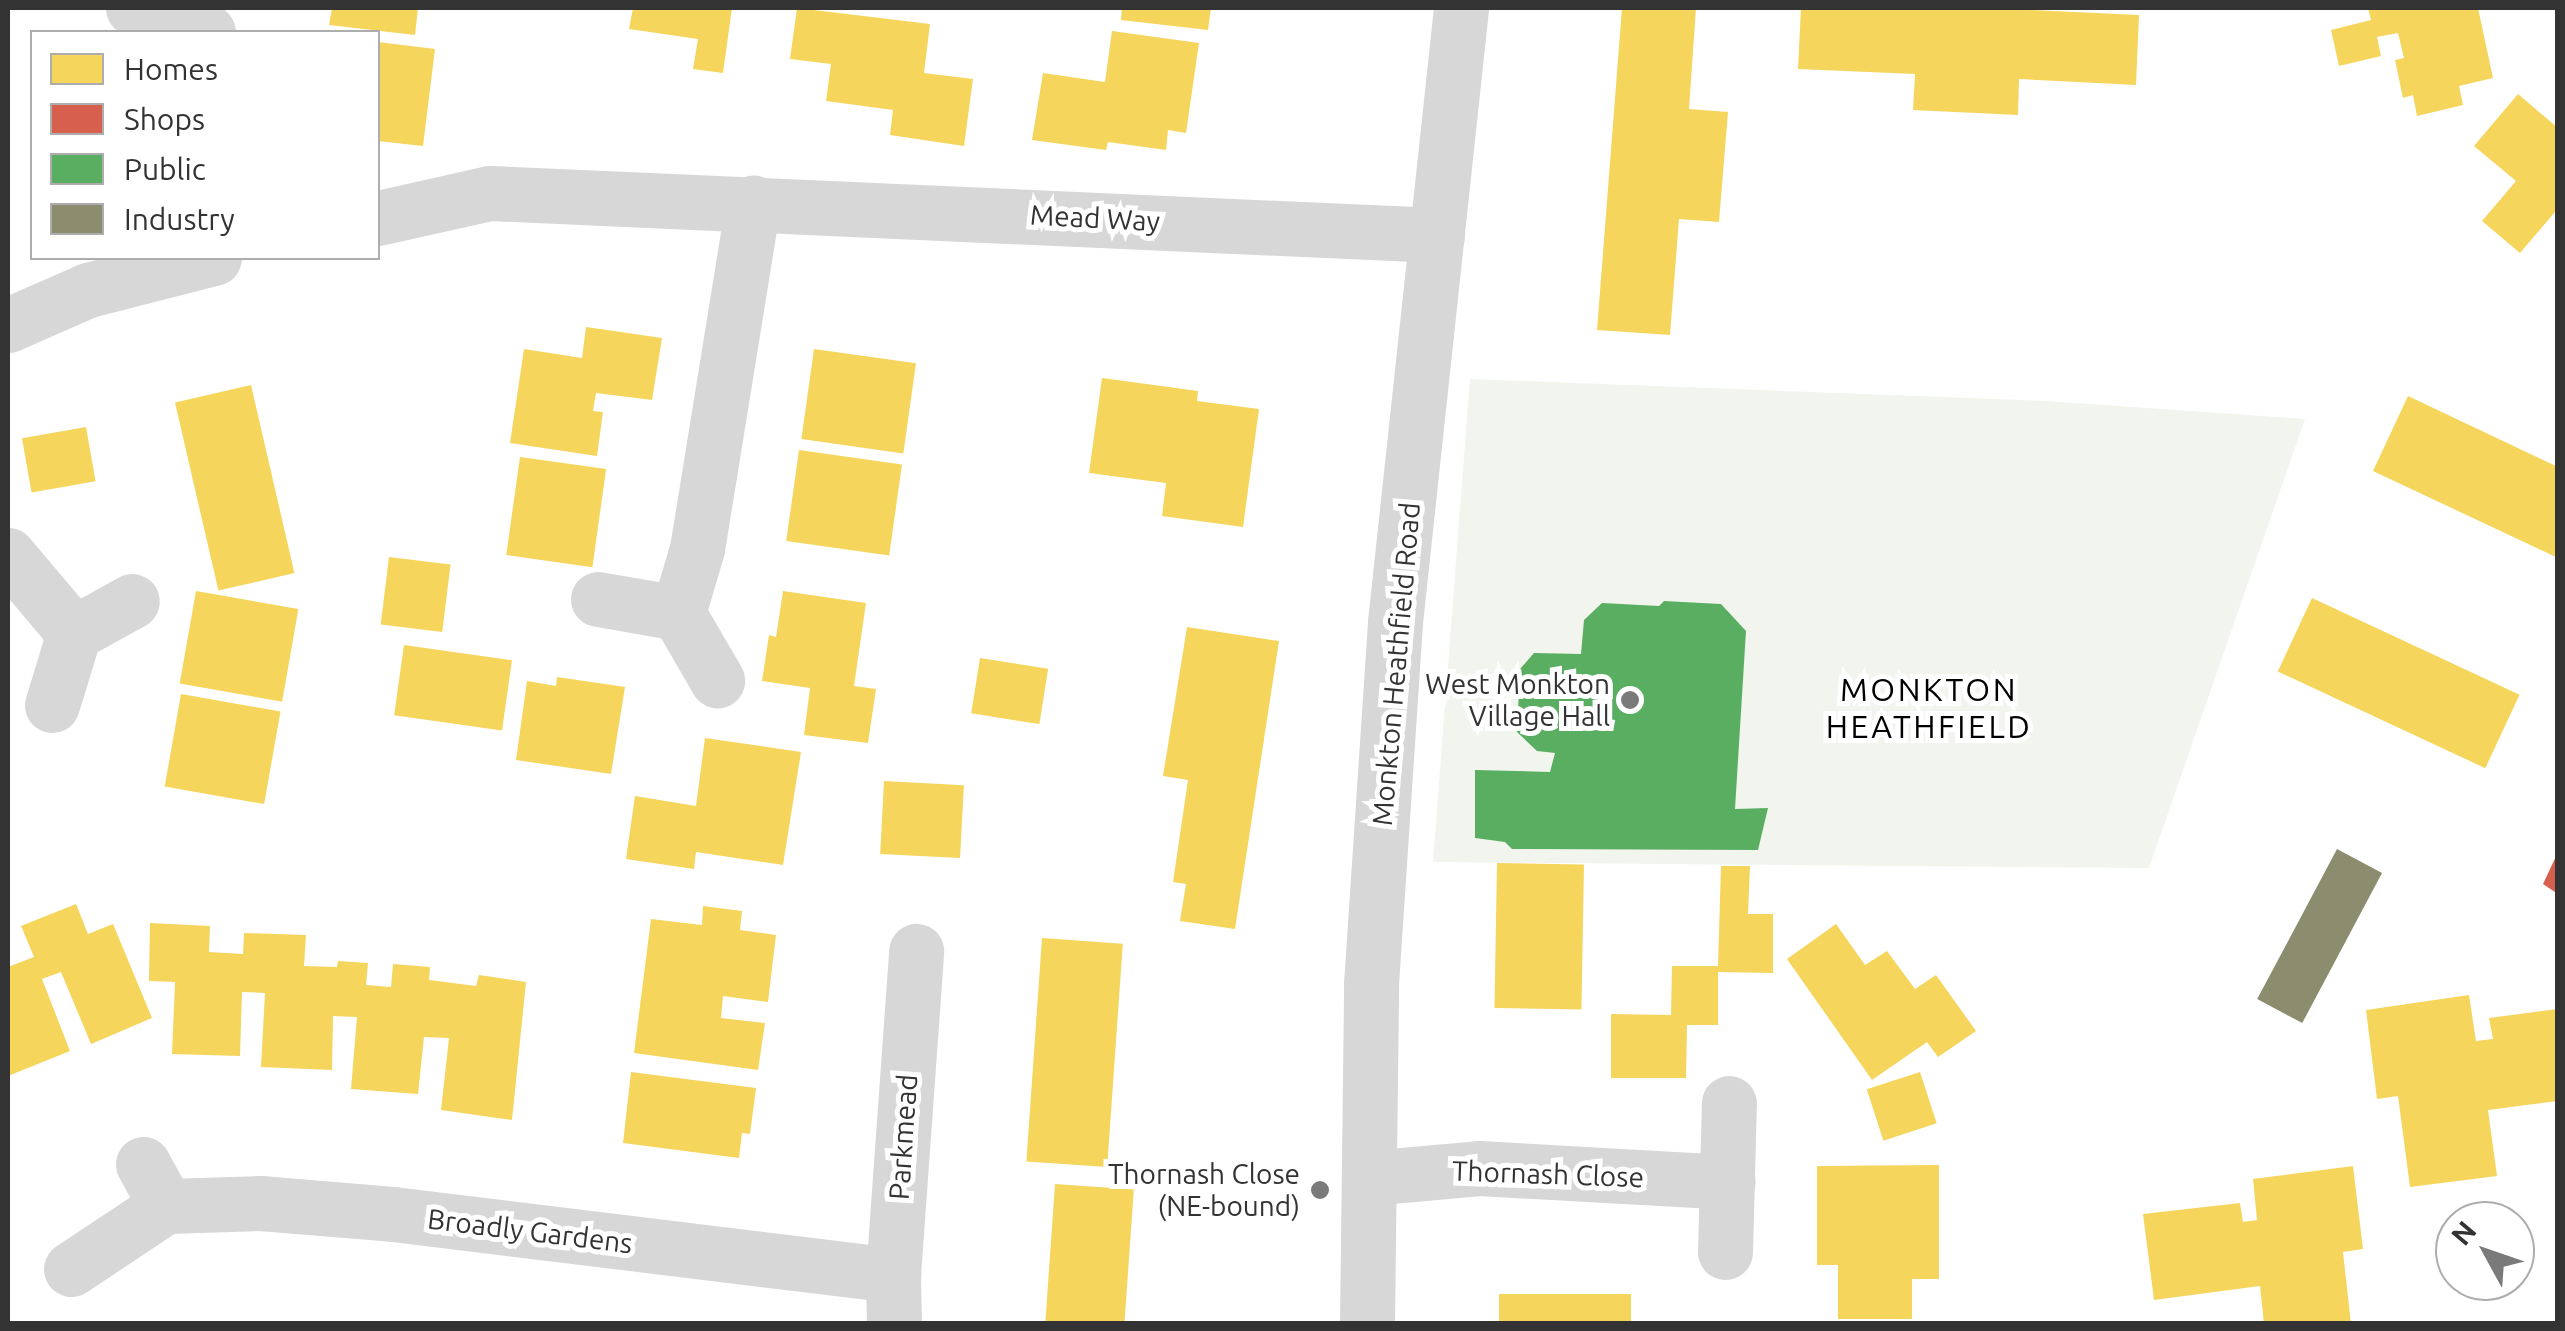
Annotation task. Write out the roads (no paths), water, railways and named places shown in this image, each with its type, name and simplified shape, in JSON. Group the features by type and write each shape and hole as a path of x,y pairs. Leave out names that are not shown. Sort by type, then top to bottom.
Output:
{"street":[{"path":"133,8 199,20"},
{"name":"Monkton Heathfield Road","path":"1367,1324 1372,984 1395,622 1461,8"},
{"name":"Mead Way","path":"380,218 490,194 753,202 1437,236"},
{"path":"717,680 678,613 697,550 753,202"},
{"path":"8,324 88,290 206,260"},
{"path":"8,555 74,633"},
{"path":"598,599 678,613"},
{"path":"52,705 74,633 132,600"},
{"name":"Parkmead","path":"894,1299 916,951"},
{"path":"1725,1252 1730,1104"},
{"name":"Thornash Close","path":"1369,1178 1480,1168 1728,1182"},
{"name":"Broadly Gardens","path":"70,1268 155,1185 260,1203 393,1214 894,1299"}],"place":[{"name":"West Monkton Village Hall","path":"1630,700"},
{"name":"Thornash Close (NE-bound)","path":"1320,1190"}],"district":[{"name":"MONKTON HEATHFIELD","path":"1929,708"}]}
